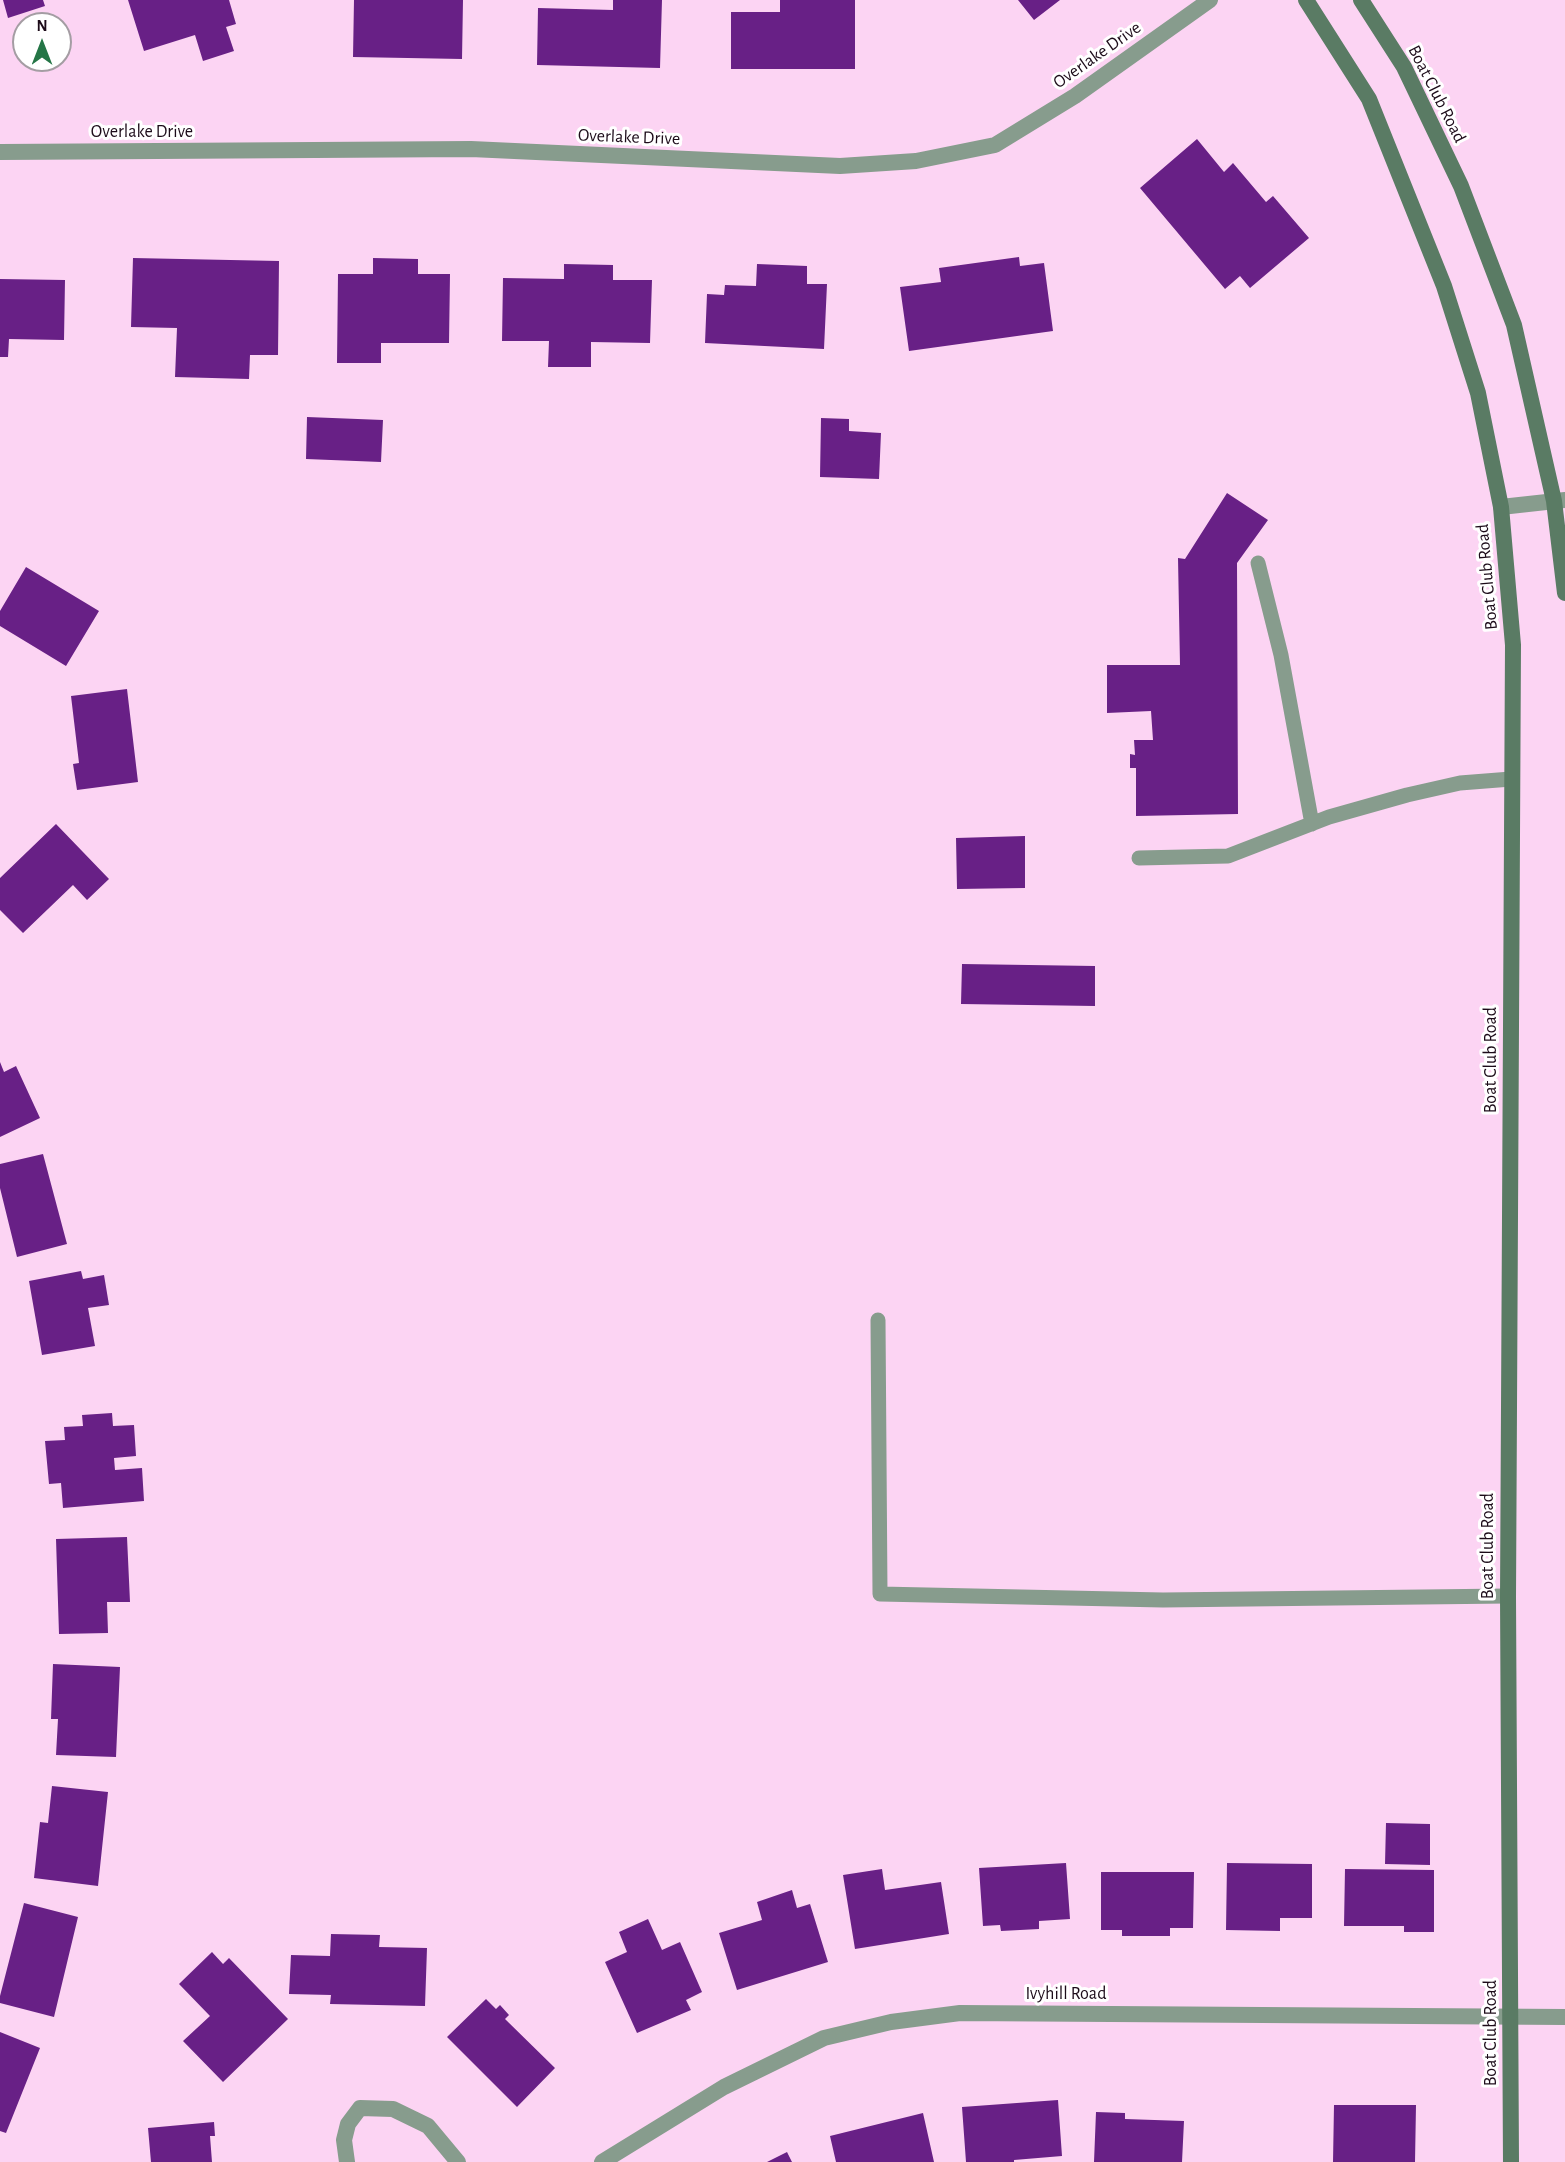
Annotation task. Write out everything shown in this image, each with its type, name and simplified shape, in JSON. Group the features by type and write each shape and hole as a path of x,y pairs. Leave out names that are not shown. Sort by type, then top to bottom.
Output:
{"main road":[{"name":"Boat Club Road","path":"1306,0 1369,99 1444,286 1478,393 1501,507 1513,645 1508,1596 1511,2162"},
{"name":"Boat Club Road","path":"1361,0 1404,67 1461,186 1514,325 1559,500 1565,593"}],"street":[{"name":"Overlake Drive","path":"0,152 471,149 840,165 916,161 995,145 1075,96 1210,0"},
{"path":"1501,507 1559,500"},
{"name":"Ivyhill Road","path":"602,2162 724,2087 824,2038 891,2022 960,2013 1565,2018"},
{"path":"347,2162 344,2139 348,2124 360,2108 393,2109 428,2126 458,2162"}],"lane":[{"path":"1258,563 1281,655 1312,824"},
{"path":"1138,858 1228,856 1312,824 1407,795 1460,783 1511,779"},
{"path":"878,1320 880,1594 1163,1600 1508,1596"}],"building":[{"path":"3,0 43,0 45,6 26,12 12,12 12,17 8,18"},
{"path":"128,0 229,0 236,24 226,27 234,51 203,61 195,35 144,51"},
{"path":"354,0 463,0 462,59 353,57"},
{"path":"613,0 662,0 660,68 537,65 538,8 613,10"},
{"path":"780,0 855,0 855,69 731,69 731,12 780,12"},
{"path":"1018,0 1060,0 1034,20"},
{"path":"1197,139 1224,172 1233,163 1266,202 1273,196 1309,238 1250,288 1240,276 1225,289 1140,188"},
{"path":"1019,257 1020,266 1044,263 1053,331 909,351 900,287 941,282 939,268"},
{"path":"133,258 279,261 278,355 250,355 249,379 175,377 177,328 131,327"},
{"path":"373,258 418,259 418,274 450,274 449,343 381,343 381,363 337,363 338,274 373,274"},
{"path":"564,264 613,265 613,280 652,280 650,343 591,342 591,367 548,367 549,341 502,341 503,278 564,279"},
{"path":"757,264 807,266 807,284 827,284 824,349 705,343 707,294 724,295 725,285 756,286"},
{"path":"0,279 65,280 64,340 9,339 8,357 0,357"},
{"path":"307,417 383,420 381,462 306,459"},
{"path":"821,418 849,419 849,431 881,433 879,479 820,477"},
{"path":"1227,493 1268,520 1237,563 1238,814 1136,816 1136,768 1130,768 1130,754 1135,755 1134,740 1153,740 1151,711 1107,713 1107,665 1180,665 1178,558 1185,559"},
{"path":"26,567 99,611 66,666 0,626 0,611"},
{"path":"127,689 138,782 77,790 73,764 79,763 71,696"},
{"path":"56,824 109,879 87,900 73,885 23,933 0,910 0,878"},
{"path":"1025,836 1025,888 957,889 956,838"},
{"path":"962,964 1095,966 1095,1006 961,1004"},
{"path":"0,1062 4,1072 16,1066 40,1118 0,1137"},
{"path":"43,1154 67,1244 17,1257 0,1188 0,1164"},
{"path":"81,1271 83,1279 104,1275 109,1305 88,1308 95,1346 42,1355 29,1281"},
{"path":"112,1413 113,1426 134,1425 136,1456 114,1458 115,1470 142,1468 144,1501 63,1508 61,1483 49,1484 45,1441 65,1440 64,1427 83,1426 82,1415"},
{"path":"127,1537 130,1602 107,1602 108,1633 59,1634 56,1539"},
{"path":"53,1664 120,1667 116,1757 56,1755 58,1719 51,1719"},
{"path":"52,1786 108,1792 98,1886 34,1878 40,1822 48,1823"},
{"path":"1386,1823 1430,1824 1430,1865 1385,1864"},
{"path":"1066,1863 1070,1919 1039,1921 1039,1929 1001,1931 1000,1925 983,1926 979,1868"},
{"path":"1227,1863 1312,1864 1312,1918 1280,1918 1280,1931 1226,1930"},
{"path":"882,1869 885,1890 941,1882 949,1934 855,1949 843,1875"},
{"path":"1345,1869 1434,1870 1434,1932 1404,1932 1404,1926 1344,1926"},
{"path":"1101,1872 1194,1872 1193,1928 1170,1928 1170,1936 1122,1936 1122,1930 1101,1930"},
{"path":"792,1890 797,1908 810,1904 828,1962 737,1990 719,1933 762,1920 757,1902"},
{"path":"24,1903 78,1917 54,2017 0,2003"},
{"path":"648,1919 662,1950 680,1942 702,1992 686,2000 691,2010 637,2033 605,1962 627,1952 619,1932"},
{"path":"331,1934 380,1935 379,1947 427,1948 425,2006 330,2004 331,1995 289,1994 291,1955 330,1956"},
{"path":"212,1952 223,1964 229,1958 288,2019 223,2082 183,2041 210,2016 179,1984"},
{"path":"486,1999 496,2009 500,2005 509,2015 505,2019 555,2068 517,2107 447,2037"},
{"path":"0,2032 40,2048 6,2133 0,2131"},
{"path":"1058,2100 1062,2156 1014,2160 1014,2162 966,2162 962,2107"},
{"path":"1334,2105 1416,2105 1415,2162 1333,2162"},
{"path":"1096,2112 1125,2113 1125,2119 1184,2121 1182,2162 1094,2162"},
{"path":"923,2113 934,2162 836,2162 830,2136"},
{"path":"214,2122 215,2136 210,2136 212,2162 151,2162 148,2128"},
{"path":"787,2152 792,2162 767,2162"}]}
